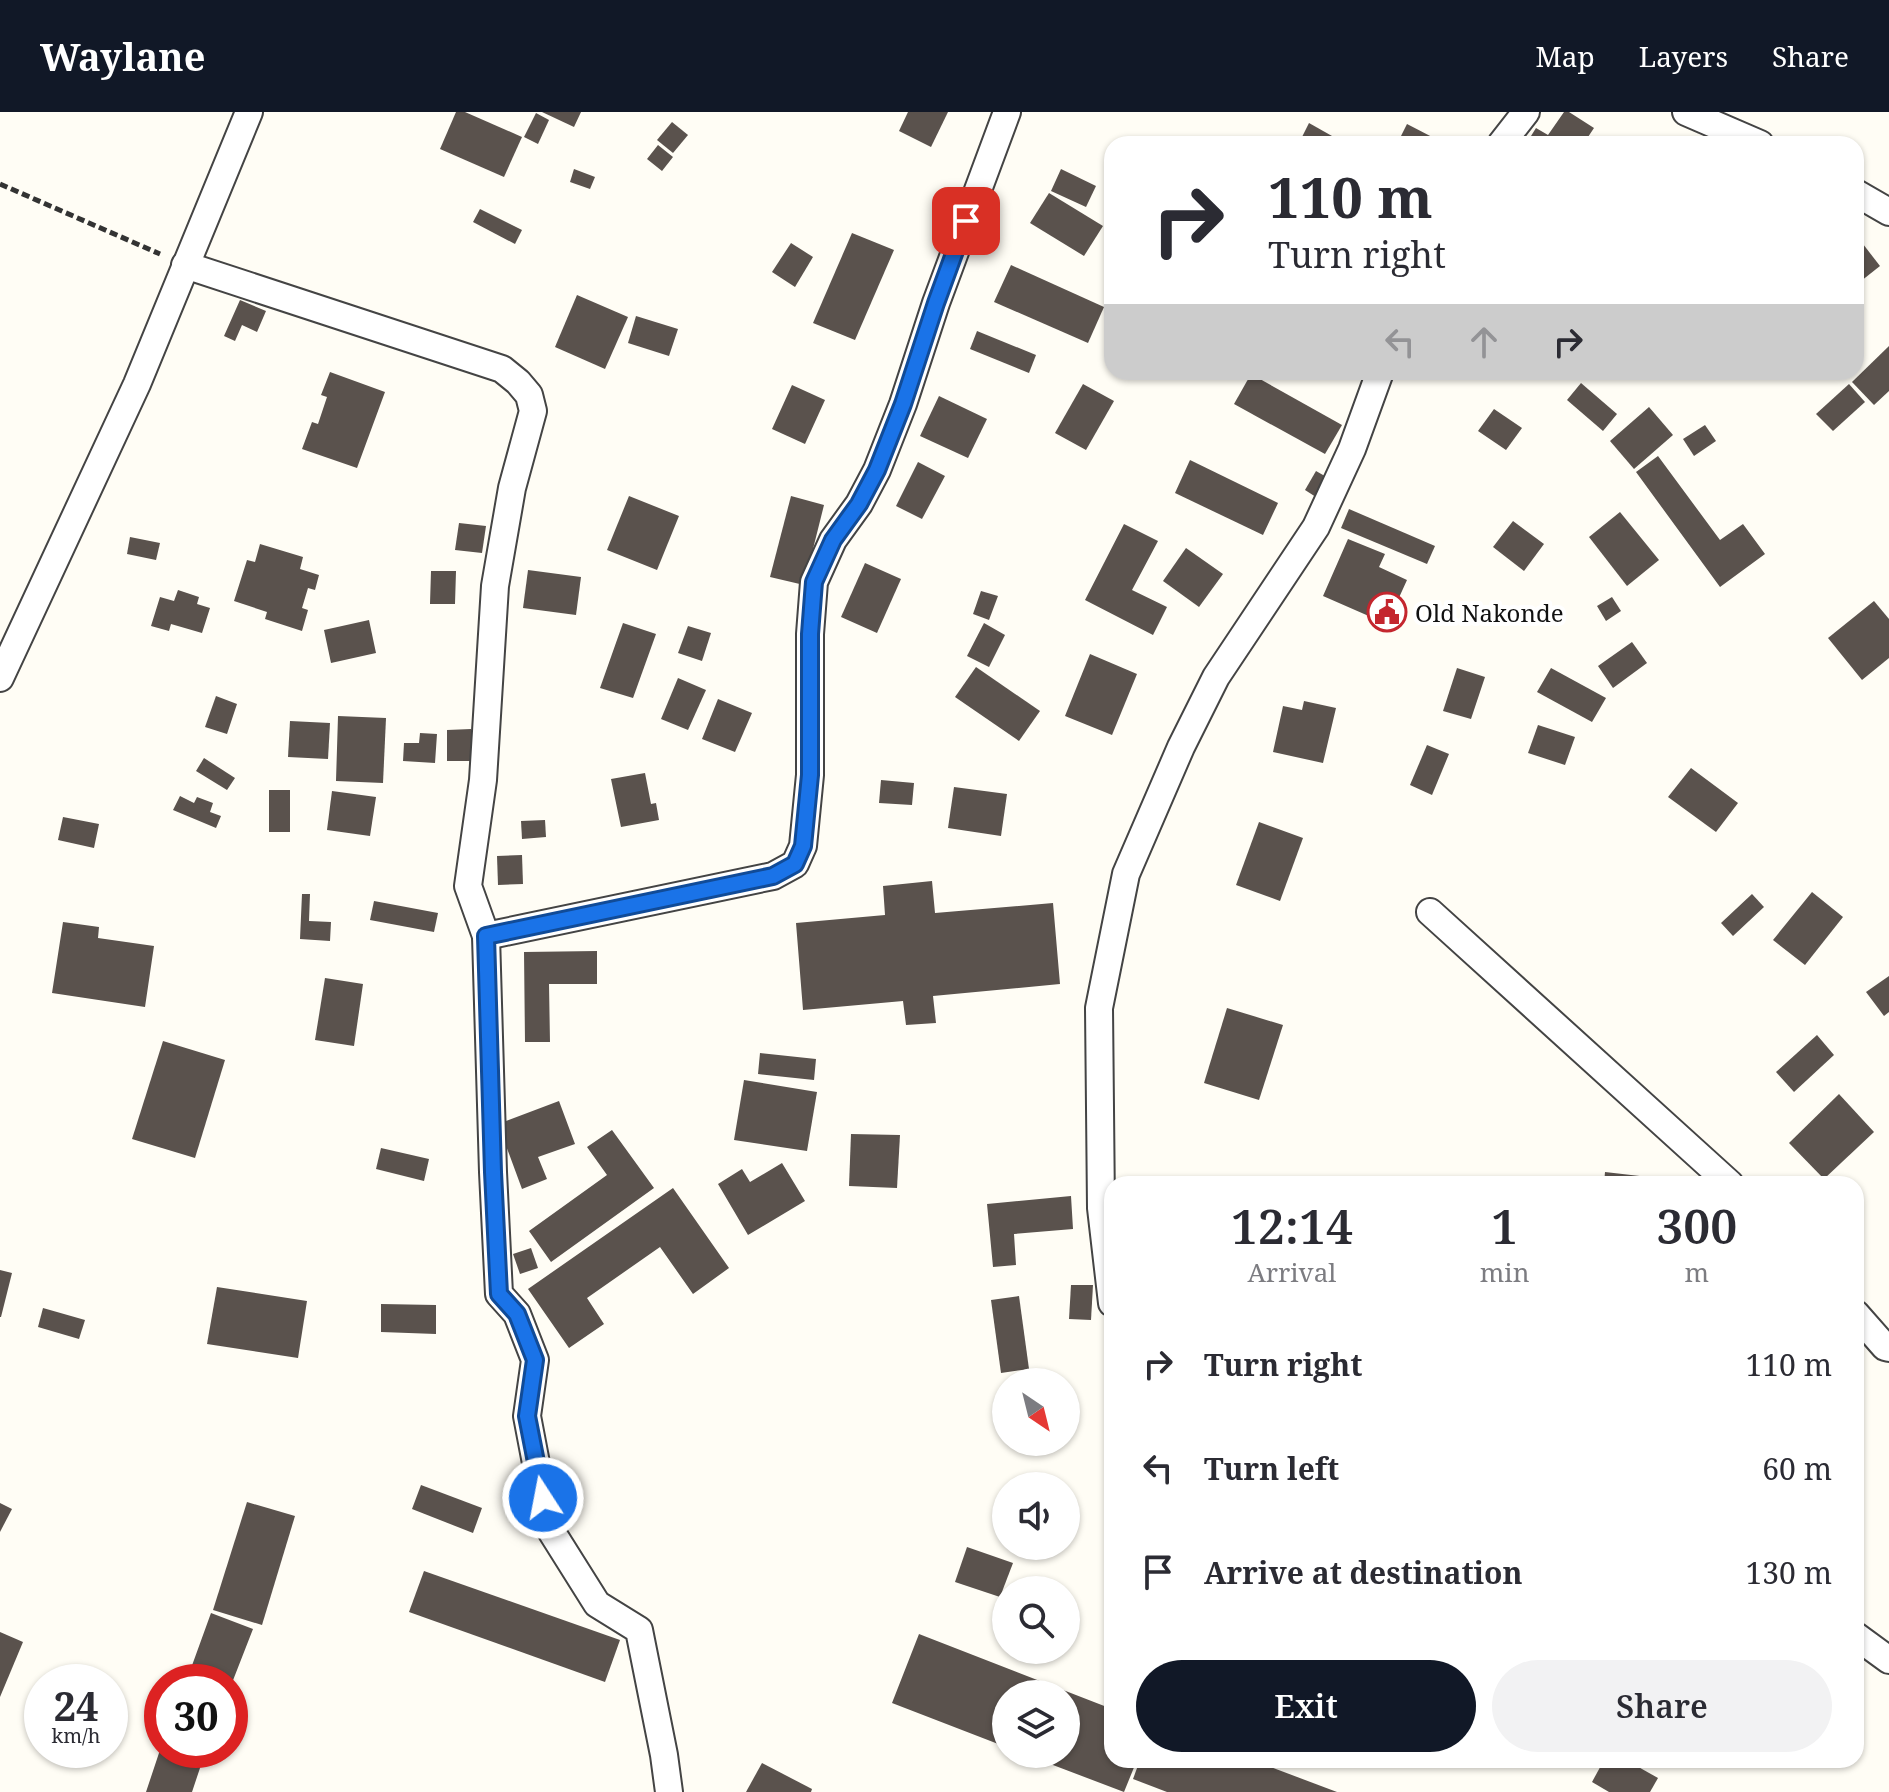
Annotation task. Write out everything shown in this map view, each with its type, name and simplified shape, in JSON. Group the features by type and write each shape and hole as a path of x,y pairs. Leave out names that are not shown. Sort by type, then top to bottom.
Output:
{"street":[{"path":"0,678 137,384 249,112"},
{"path":"486,936 773,876 795,864 803,846 810,775 810,634 814,582 833,540 859,504 877,470 1007,112"},
{"path":"1507,136 1526,112"},
{"path":"1686,112 1742,136"},
{"path":"1864,198 1889,212"},
{"path":"185,265 502,369 529,395 533,411 512,488 495,586 483,780 468,886 486,936 499,1294 517,1314 535,1360 527,1416 548,1526 597,1604 639,1630 669,1792"},
{"path":"1104,1230 1101,1208 1099,1008 1126,874 1181,747 1216,677 1316,527 1352,449 1377,380"},
{"path":"1430,912 1721,1176"},
{"path":"1864,1323 1889,1348"},
{"path":"1864,1642 1889,1660"}],"path":[{"path":"0,184 185,265"}],"building":[{"path":"456,112 465,112 522,137 504,177 440,149"},
{"path":"542,112 581,112 574,127"},
{"path":"908,112 948,112 931,147 899,131"},
{"path":"1564,112 1594,128 1589,136 1531,136 1536,128 1548,135"},
{"path":"536,113 549,120 538,144 524,137"},
{"path":"672,122 688,135 673,153 657,140"},
{"path":"1309,123 1332,136 1302,136"},
{"path":"1407,124 1430,136 1401,136"},
{"path":"658,145 673,157 662,171 647,159"},
{"path":"574,169 595,177 590,189 570,182"},
{"path":"1061,169 1096,186 1086,207 1051,191"},
{"path":"1049,193 1103,226 1084,256 1030,223"},
{"path":"480,209 522,230 515,244 473,222"},
{"path":"852,233 894,250 855,340 813,323"},
{"path":"791,243 813,257 795,287 772,272"},
{"path":"1864,245 1880,266 1864,279"},
{"path":"1011,265 1104,307 1088,343 994,302"},
{"path":"577,295 628,317 605,369 555,347"},
{"path":"240,300 266,311 257,332 242,325 235,341 224,336"},
{"path":"636,316 678,329 669,356 628,343"},
{"path":"977,331 1036,355 1029,373 970,349"},
{"path":"1889,346 1889,391 1874,405 1852,382 1864,380 1864,370"},
{"path":"330,372 385,392 357,468 302,449 312,422 318,424 327,397 321,395"},
{"path":"1248,380 1262,380 1342,425 1325,454 1234,404"},
{"path":"1581,383 1617,414 1603,431 1567,400"},
{"path":"1083,384 1114,401 1086,450 1055,433"},
{"path":"1849,384 1865,402 1833,431 1816,414"},
{"path":"792,385 825,400 805,444 772,429"},
{"path":"939,396 987,419 968,458 920,436"},
{"path":"1649,407 1673,435 1634,469 1610,441"},
{"path":"1494,409 1522,428 1506,450 1478,431"},
{"path":"1705,425 1716,441 1694,456 1683,439"},
{"path":"1658,456 1720,540 1743,524 1765,554 1720,587 1636,472"},
{"path":"1190,460 1278,503 1263,535 1175,493"},
{"path":"918,462 945,476 922,519 896,506"},
{"path":"1316,471 1330,479 1319,499 1305,490"},
{"path":"629,496 679,516 657,570 607,550"},
{"path":"791,496 824,505 804,585 770,577"},
{"path":"1349,509 1435,546 1427,564 1341,528"},
{"path":"1620,512 1659,560 1627,586 1589,537"},
{"path":"1513,521 1544,544 1524,571 1493,547"},
{"path":"459,523 486,526 482,553 455,550"},
{"path":"1124,524 1158,541 1132,590 1167,607 1153,635 1085,600"},
{"path":"130,537 160,543 156,560 127,554"},
{"path":"1348,539 1385,554 1379,567 1407,580 1387,624 1323,596"},
{"path":"260,544 303,557 300,569 319,575 315,590 308,588 302,608 308,610 302,631 265,619 267,612 234,601 247,560 255,562"},
{"path":"1186,548 1223,574 1199,607 1163,581"},
{"path":"865,563 901,579 877,633 841,617"},
{"path":"528,570 581,577 576,615 523,608"},
{"path":"431,571 456,571 455,604 430,604"},
{"path":"178,590 199,597 197,604 210,608 202,633 171,624 169,631 151,626 160,597 174,601"},
{"path":"981,591 998,596 989,620 973,614"},
{"path":"1612,597 1621,611 1606,621 1597,606"},
{"path":"1874,601 1889,619 1889,658 1862,680 1828,638"},
{"path":"369,620 376,653 331,663 324,630"},
{"path":"623,623 656,634 633,698 600,688"},
{"path":"984,623 1005,635 989,667 967,656"},
{"path":"688,626 711,633 702,661 678,653"},
{"path":"1632,642 1647,663 1613,688 1598,666"},
{"path":"1090,654 1137,674 1112,735 1065,716"},
{"path":"976,667 1040,711 1019,741 955,697"},
{"path":"1457,668 1485,677 1471,719 1443,711"},
{"path":"1551,668 1606,698 1592,722 1537,692"},
{"path":"678,678 706,690 688,730 661,719"},
{"path":"216,696 237,704 227,734 205,727"},
{"path":"718,699 752,713 735,752 702,739"},
{"path":"1304,701 1336,708 1323,763 1273,752 1283,706 1302,710"},
{"path":"338,716 386,718 383,783 336,781"},
{"path":"290,721 330,723 328,759 288,757"},
{"path":"1538,725 1575,737 1565,765 1528,753"},
{"path":"471,729 471,761 447,761 447,730"},
{"path":"420,733 437,734 435,763 403,761 404,743 419,743"},
{"path":"1427,745 1449,754 1432,795 1410,785"},
{"path":"204,758 235,778 227,790 196,771"},
{"path":"1691,768 1738,803 1716,832 1668,797"},
{"path":"645,773 651,804 656,803 659,820 621,827 611,779"},
{"path":"881,780 914,783 912,805 879,803"},
{"path":"954,787 1007,794 1001,836 948,828"},
{"path":"269,790 290,790 290,832 269,832"},
{"path":"332,791 376,797 370,836 327,830"},
{"path":"180,796 194,803 197,797 213,803 210,812 221,816 216,828 173,810"},
{"path":"63,817 99,824 94,848 58,840"},
{"path":"545,820 546,837 522,839 521,821"},
{"path":"1259,822 1303,838 1280,901 1236,885"},
{"path":"522,855 523,884 498,885 497,856"},
{"path":"932,881 935,913 1053,903 1060,984 933,996 936,1023 906,1025 903,1001 803,1010 796,923 885,915 883,886"},
{"path":"1812,892 1843,917 1805,965 1773,940"},
{"path":"302,894 310,894 309,921 331,922 330,941 300,939"},
{"path":"1752,894 1764,907 1733,936 1721,923"},
{"path":"374,901 438,913 434,932 370,920"},
{"path":"63,922 99,927 98,938 154,946 145,1007 52,993"},
{"path":"597,951 597,984 549,984 550,1042 525,1042 524,952"},
{"path":"1889,976 1889,1012 1884,1016 1866,992"},
{"path":"325,978 363,984 354,1046 315,1040"},
{"path":"1227,1008 1283,1025 1259,1100 1204,1083"},
{"path":"1817,1035 1834,1055 1794,1092 1776,1072"},
{"path":"163,1041 225,1060 195,1158 132,1139"},
{"path":"760,1053 816,1059 814,1080 758,1074"},
{"path":"744,1080 817,1092 807,1151 734,1140"},
{"path":"1839,1094 1874,1132 1827,1176 1821,1176 1789,1143"},
{"path":"559,1101 575,1144 538,1157 547,1179 522,1189 498,1124"},
{"path":"612,1130 654,1188 551,1262 529,1231 607,1175 587,1147"},
{"path":"851,1134 900,1135 897,1188 849,1186"},
{"path":"381,1148 429,1159 424,1181 376,1169"},
{"path":"782,1163 805,1201 748,1235 718,1184 742,1169 750,1182"},
{"path":"1605,1172 1640,1176 1605,1176"},
{"path":"673,1188 729,1268 693,1294 660,1247 587,1298 604,1324 569,1348 528,1289"},
{"path":"1071,1196 1073,1229 1014,1234 1016,1265 993,1267 987,1204"},
{"path":"531,1248 538,1268 520,1274 513,1254"},
{"path":"0,1270 12,1273 1,1317 0,1317"},
{"path":"1071,1285 1093,1285 1091,1320 1069,1319"},
{"path":"217,1287 307,1301 298,1358 207,1344"},
{"path":"1019,1296 1029,1368 1000,1368 991,1300"},
{"path":"381,1304 436,1305 436,1334 381,1332"},
{"path":"43,1308 85,1320 79,1339 38,1327"},
{"path":"421,1485 482,1508 473,1533 412,1509"},
{"path":"247,1502 295,1516 262,1625 213,1610"},
{"path":"0,1503 12,1509 0,1532"},
{"path":"967,1547 992,1556 992,1560 1013,1563 1008,1576 992,1576 992,1594 955,1582"},
{"path":"424,1571 620,1640 605,1682 409,1612"},
{"path":"211,1613 253,1629 239,1664 193,1664"},
{"path":"0,1632 23,1642 0,1697"},
{"path":"919,1634 1037,1680 992,1680 992,1742 892,1703"},
{"path":"1080,1697 1104,1706 1104,1768 1134,1768 1124,1792 1061,1768 1080,1768"},
{"path":"762,1763 812,1789 811,1792 746,1792"},
{"path":"154,1768 200,1768 192,1792 146,1792"},
{"path":"1137,1768 1273,1768 1337,1792 1167,1792 1133,1779"},
{"path":"1600,1768 1640,1768 1658,1778 1650,1792 1609,1792 1592,1782"}],"place":[{"name":"Old Nakonde","path":"1387,612"}],"route":[{"path":"543,1498 527,1416 535,1360 517,1314 499,1294 486,936 773,876 795,864 803,846 810,775 810,634 814,582 833,540 859,504 877,470 966,221"}]}
